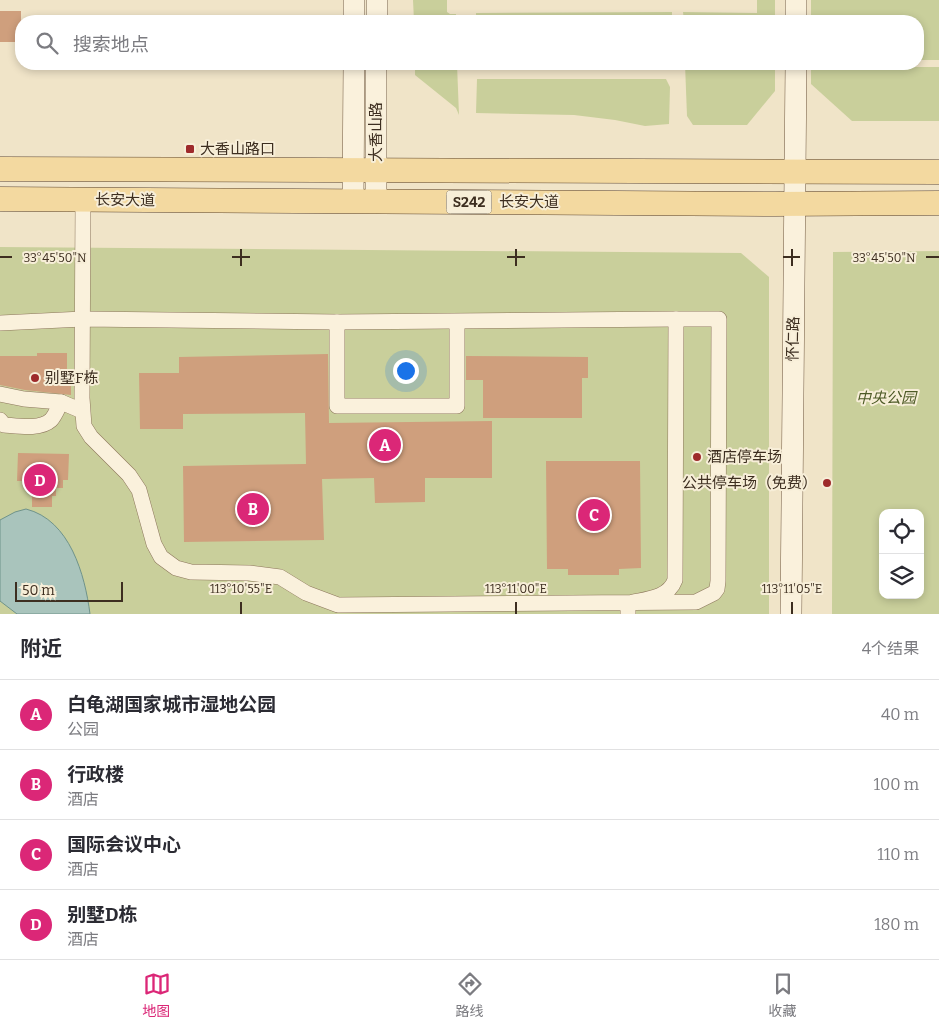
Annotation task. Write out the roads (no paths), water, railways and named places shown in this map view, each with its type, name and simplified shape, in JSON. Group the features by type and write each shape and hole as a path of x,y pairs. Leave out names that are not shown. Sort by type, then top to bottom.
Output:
{"main road":[{"name":"长安大道","path":"0,169 939,172"},
{"name":"长安大道","path":"0,199 794,204 939,202"}],"street":[{"path":"354,0 354,15"},
{"path":"376,15 377,0"},
{"path":"796,0 796,15"},
{"name":"大香山路","path":"355,70 365,170"},
{"name":"大香山路","path":"364,201 365,170 375,70"},
{"name":"怀仁路","path":"791,614 796,70"},
{"path":"0,323 83,319 457,322 719,319 717,589 706,598 696,602 628,608 514,609 338,605 306,593 280,577 249,573 191,572 176,568 161,557 154,544 139,490 128,475 91,437 84,426 82,411 83,319 82,199"},
{"path":"628,608 669,592 675,580 676,319"},
{"path":"337,322 337,406 457,406 457,322"},
{"path":"0,394 24,399 61,402 82,411"},
{"path":"0,420 4,425 44,425 52,419 61,402"}],"water":[{"path":"26,509 41,515 54,525 73,551 84,583 90,614 17,614 0,601 0,520 15,512"}],"place":[{"name":"大香山路口","path":"190,149"},
{"name":"别墅F栋","path":"35,378"},
{"name":"白龟湖国家城市湿地公园","path":"385,445"},
{"name":"酒店停车场","path":"697,457"},
{"name":"别墅D栋","path":"40,480"},
{"name":"公共停车场（免费）","path":"827,483"},
{"name":"行政楼","path":"253,509"},
{"name":"国际会议中心","path":"594,515"}],"park label":[{"name":"中央公园","path":"886,398"}]}
